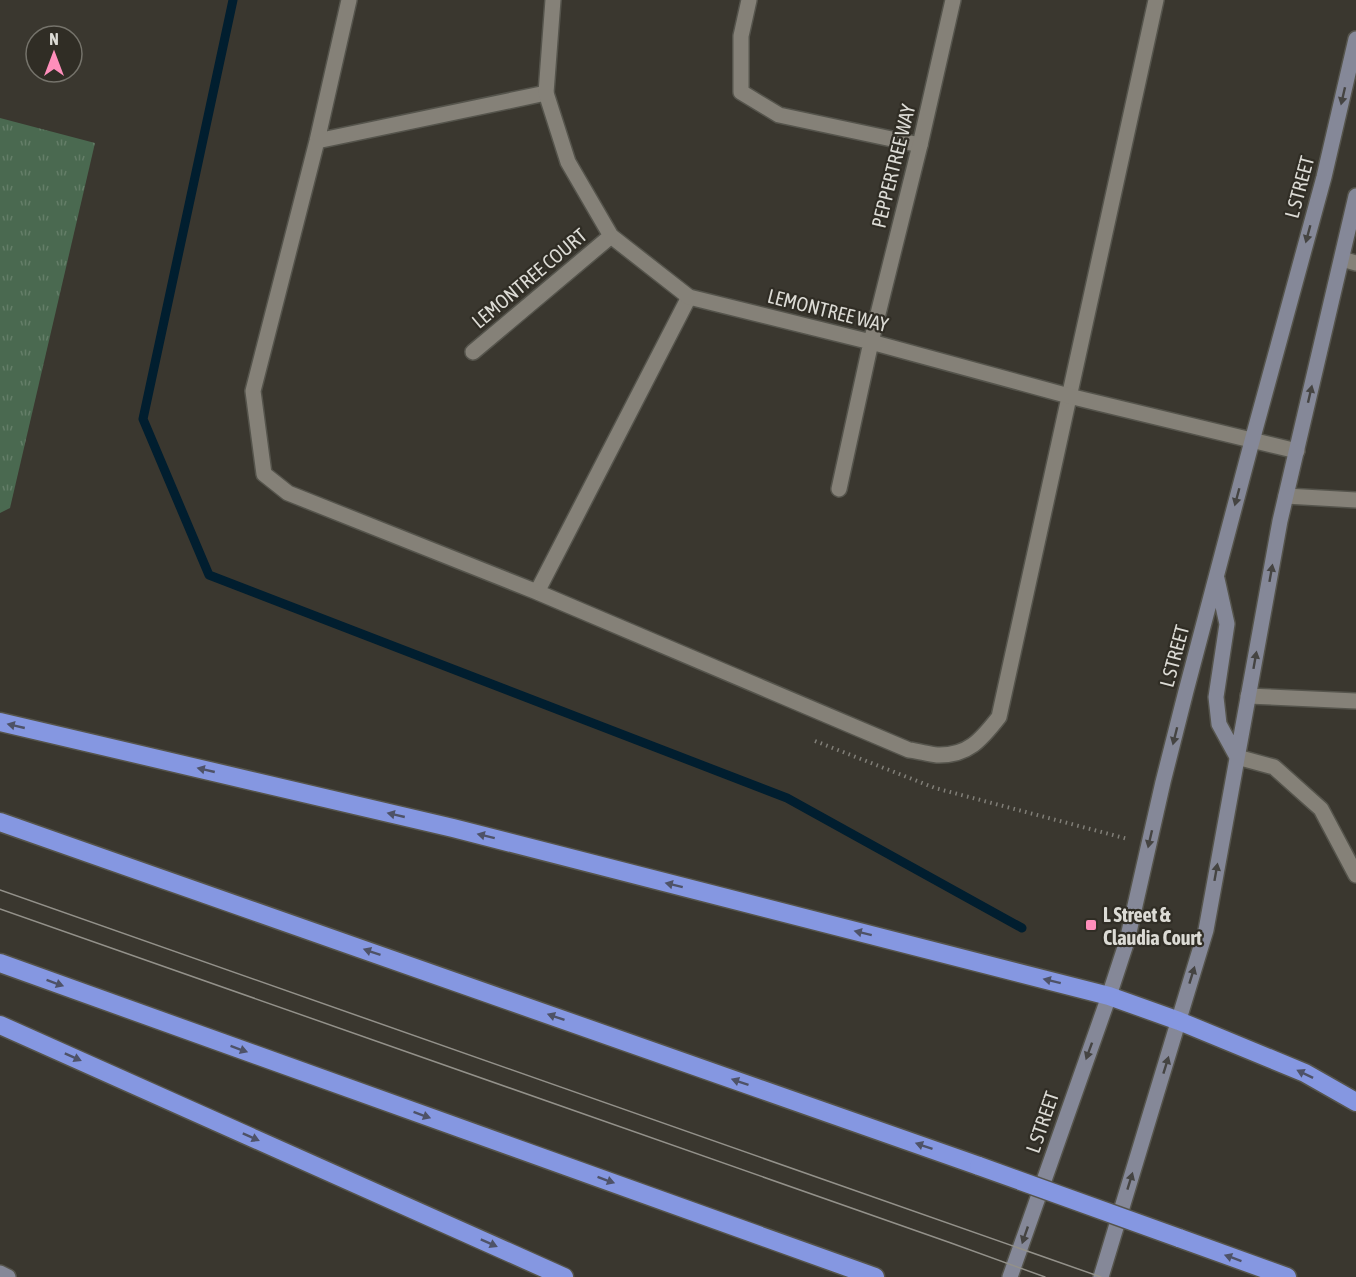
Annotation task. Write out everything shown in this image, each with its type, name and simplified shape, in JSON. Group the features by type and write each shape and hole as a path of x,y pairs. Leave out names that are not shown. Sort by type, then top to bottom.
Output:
{"highway":[{"path":"0,722 453,828 1109,996 1179,1021 1305,1073 1356,1102"},
{"path":"0,822 979,1166 1287,1277"},
{"path":"0,963 875,1277"},
{"path":"0,1025 564,1277"}],"main road":[{"name":"L STREET","path":"1010,1277 1109,996 1126,941 1186,691 1324,177 1356,39"},
{"path":"1101,1277 1206,930 1280,521 1296,451 1349,261 1355,204"},
{"path":"1216,576 1227,624 1216,697 1219,724 1237,757"},
{"path":"0,1274 8,1277"}],"street":[{"path":"349,0 317,141 253,391 264,474 288,493 537,592 909,750 938,755 964,752 983,738 999,717 1156,0"},
{"name":"LEMONTREE WAY","path":"553,0 546,93 568,162 611,236 689,297 871,342 1069,396 1296,451"},
{"path":"749,0 741,36 741,92 779,115 920,145"},
{"name":"PEPPERTREE WAY","path":"839,489 871,342 953,0"},
{"path":"317,141 546,93"},
{"name":"LEMONTREE COURT","path":"473,352 611,236"},
{"path":"537,592 689,297"},
{"path":"1286,496 1356,500"},
{"path":"1248,696 1356,701"},
{"path":"1237,757 1274,767 1321,809 1356,875"}],"path":[{"path":"815,741 935,788 1149,845"}],"green space":[{"path":"0,118 95,143 10,508 0,513"}],"waterway":[{"path":"233,0 143,419 209,575 787,798 1022,928"}],"tram line":[{"path":"0,890 1101,1277"},
{"path":"0,909 1045,1277"}],"place":[{"name":"L Street & Claudia Court","path":"1091,925"}]}
